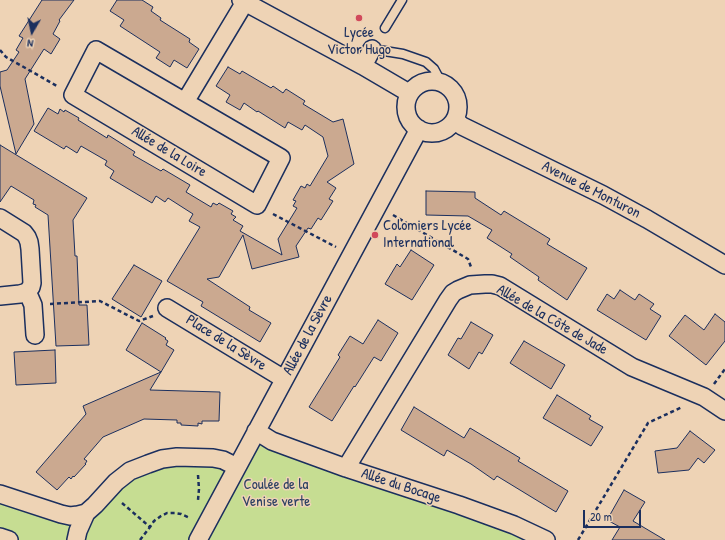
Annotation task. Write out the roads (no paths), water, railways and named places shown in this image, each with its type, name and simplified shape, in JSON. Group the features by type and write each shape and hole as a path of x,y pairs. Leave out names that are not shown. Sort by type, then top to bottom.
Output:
{"street":[{"path":"185,102 243,1 363,66 409,93"},
{"path":"363,66 372,49"},
{"name":"Allée de la Loire","path":"96,50 185,102 281,158 257,205 73,95 96,50"},
{"path":"424,81 441,82 452,89 456,96 458,106 455,120 448,128 437,133 419,130 408,118 405,108 406,99 413,88 424,81"},
{"name":"Avenue de Monturon","path":"455,120 462,126 603,195 725,265"},
{"name":"Allée de la Sèvre","path":"198,540 350,255 419,130"},
{"path":"0,218 24,233 29,242 32,283 30,299 34,335"},
{"name":"Allée de la Côte de Jade","path":"346,468 448,300 453,293 470,285 492,284 500,286 632,367 704,397 725,411"},
{"path":"0,296 20,294 30,299"},
{"name":"Place de la Sèvre","path":"168,308 284,379"},
{"name":"Allée du Bocage","path":"256,431 272,441 346,468 459,505 514,525 546,540"},
{"path":"0,494 70,516 86,513 95,506 116,482 130,471 162,459 177,457 212,458 223,460 237,467"},
{"path":"76,540 78,531 86,513"},
{"path":"0,537 9,540"}],"lane":[{"path":"385,28 402,0"},
{"path":"372,49 403,54 426,62 434,70 441,82"}],"place":[{"name":"Lycée Victor Hugo","path":"359,18"},
{"name":"Colomiers Lycée International","path":"375,235"}],"park label":[{"name":"Coulée de la Venise verte","path":"276,494"}]}
